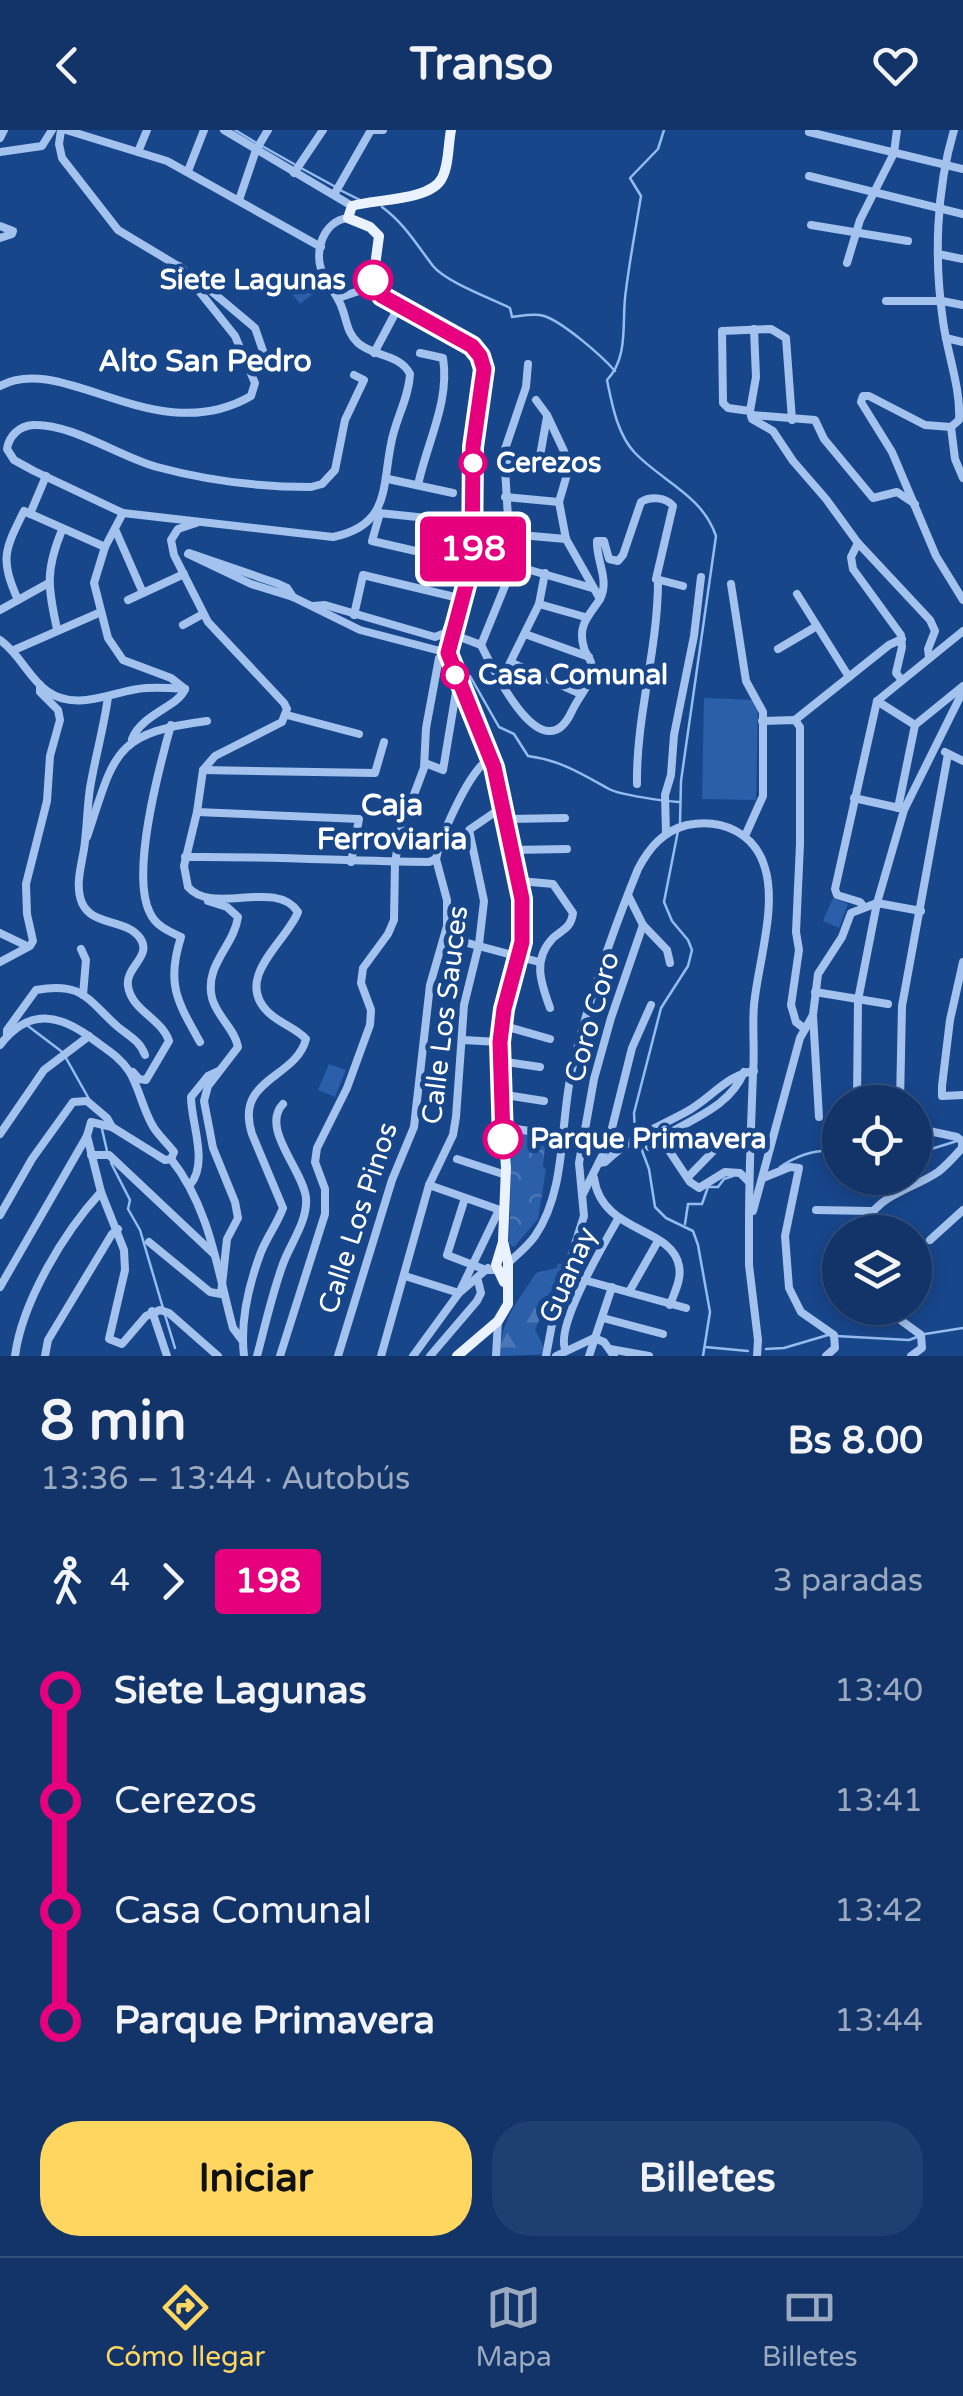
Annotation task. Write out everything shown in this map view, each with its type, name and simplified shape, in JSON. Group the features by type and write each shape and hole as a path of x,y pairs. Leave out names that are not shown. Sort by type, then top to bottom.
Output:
{"main road":[{"path":"350,212 418,194 438,184 444,173 451,130"},
{"path":"350,212 379,236 374,286 399,306 472,346 483,363 473,447 473,550 448,653 489,758 520,882 523,916 519,956 501,1025 499,1061 506,1175 503,1264 508,1304 498,1321 457,1356"}],"street":[{"path":"0,138 4,130"},
{"path":"0,152 42,146 52,130"},
{"path":"270,372 255,328 179,266 118,230 62,158 59,144 63,130 188,171 322,247"},
{"path":"138,152 147,130"},
{"path":"188,171 204,130"},
{"path":"224,130 335,193 350,212 327,228 320,267 338,298 351,336 374,353 402,362 410,374 390,443 388,479 372,541 446,558"},
{"path":"239,200 256,150 268,130"},
{"path":"294,173 322,130"},
{"path":"335,193 372,130 383,130"},
{"path":"847,263 856,232 894,153 897,130"},
{"path":"809,132 963,169"},
{"path":"963,142 953,134 939,209 938,254 946,338 961,424 925,425 869,396 861,398 863,409 878,427 905,476 936,556 963,600"},
{"path":"809,176 963,214"},
{"path":"811,225 908,241"},
{"path":"0,226 12,234 0,238"},
{"path":"938,254 963,260"},
{"path":"0,386 27,378 57,382 130,405 179,414 215,412 250,396 255,382 235,336 179,266"},
{"path":"338,298 374,286"},
{"path":"886,301 942,300 963,306"},
{"path":"374,353 399,306"},
{"path":"754,329 756,377 751,413 756,423 773,431 792,462 837,512 858,544 934,625 929,657"},
{"path":"792,420 788,343 780,332 722,331 723,404 751,413 792,420 815,420 824,439 873,498 897,492 915,504"},
{"path":"946,338 963,342"},
{"path":"418,485 440,414 444,372 443,358 420,353"},
{"path":"481,644 504,592 509,564 503,461 512,419 526,387 528,364"},
{"path":"354,374 364,380 362,387 345,420 335,470 322,484 300,487 202,478 158,468 54,428 23,427 10,439 9,455 123,513 334,537 358,529 377,512 427,518 454,527"},
{"path":"952,376 963,379"},
{"path":"536,400 548,414 567,454 559,502 566,539 600,599"},
{"path":"538,467 548,414"},
{"path":"951,427 955,459 963,478"},
{"path":"503,461 567,472"},
{"path":"18,600 3,576 1,560 46,476"},
{"path":"388,479 453,493"},
{"path":"505,498 559,502"},
{"path":"451,634 481,644 500,684 536,726 545,732 558,730 567,722 592,674 583,641 585,617 600,599 605,584 597,540 604,541 609,559 616,562 641,502 662,499 673,506 655,571 658,613 644,702 637,784"},
{"path":"27,512 105,547"},
{"path":"123,513 105,547 94,582 108,638 123,660 172,678 185,689"},
{"path":"149,1242 210,1292 219,1296 223,1291 227,1239 238,1218 236,1202 213,1148 206,1094 238,1044 214,1004 211,976 238,917 188,887 185,858 203,770 215,756 282,722 287,715 284,703 202,614 172,536 178,529 198,521"},
{"path":"115,529 143,593"},
{"path":"57,630 47,584 62,530"},
{"path":"509,534 566,539"},
{"path":"858,544 851,557 854,569 902,639 896,669 901,679"},
{"path":"128,600 182,569 188,554 252,584 293,597 360,630 448,653"},
{"path":"509,564 596,589"},
{"path":"500,684 538,604 546,573"},
{"path":"313,606 325,605 354,615 435,637 445,633 462,603 363,575 354,615"},
{"path":"669,832 665,795 701,577"},
{"path":"658,581 683,586"},
{"path":"0,610 47,584"},
{"path":"731,584 746,681 761,708 762,722 763,796 745,836"},
{"path":"797,594 849,677"},
{"path":"538,604 585,617"},
{"path":"14,650 101,612"},
{"path":"183,624 202,614"},
{"path":"778,649 817,626"},
{"path":"864,907 836,893 877,700 963,631"},
{"path":"525,634 588,657"},
{"path":"762,722 795,720 902,639"},
{"path":"0,640 14,650 40,685 61,698 75,701 146,688 185,689"},
{"path":"280,1356 325,1214 325,1189 315,1162 317,1148 347,1088 370,1025 361,975 367,958 392,927 397,900 394,862 424,763 433,681 439,658 448,653"},
{"path":"512,664 581,694"},
{"path":"424,763 443,770 458,680"},
{"path":"0,962 33,941 26,914 28,874 47,801 50,756 60,720 58,710 40,692 40,685"},
{"path":"85,845 106,779 138,728 163,706 181,698 185,689"},
{"path":"857,1085 858,1000 901,809 915,726 963,689"},
{"path":"901,809 936,748 963,689"},
{"path":"0,1045 20,1025 44,1018 66,1021 146,1080 168,1044 168,1037 129,991 130,970 144,950 139,937 125,927 98,919 81,900 79,877 89,792 108,697"},
{"path":"877,700 915,726"},
{"path":"287,715 360,734"},
{"path":"795,720 800,727 796,932 800,950 791,1005 796,1022 805,1030"},
{"path":"132,741 171,725 207,721"},
{"path":"171,725 141,880 150,914 180,937 174,958 173,991 200,1042"},
{"path":"203,770 375,773 384,742"},
{"path":"936,748 963,761"},
{"path":"900,1085 902,1006 948,754"},
{"path":"185,858 267,856 429,862 436,859 462,798 478,768 489,758"},
{"path":"854,798 901,809"},
{"path":"197,812 359,819 352,862"},
{"path":"503,813 565,818"},
{"name":"Calle Los Sauces","path":"381,1356 429,1186 453,1135 464,1006 479,944 484,902 468,833 470,828 503,813"},
{"path":"459,1294 486,1270 503,1264 534,1239 550,1202 572,1068 628,895 645,856 669,832 686,826 722,824 745,836 756,848 766,868 768,886 749,1072 749,1264 757,1356"},
{"path":"512,850 567,849"},
{"name":"Calle Los Pinos","path":"338,1356 392,1180 414,1126 430,986 445,936 447,900 436,859"},
{"path":"520,882 553,884 572,913 570,926 550,942 538,962 550,1008"},
{"path":"628,895 644,925 667,950 670,963"},
{"path":"201,896 276,899 298,912 258,975 257,990 266,1010 306,1039 297,1056 259,1089 249,1106 248,1123 283,1208 260,1254 242,1340 244,1356"},
{"path":"819,1117 813,1016 818,974 842,937 849,916 877,903 921,911"},
{"name":"Coro Coro","path":"546,1356 556,1303 584,1216 579,1162 594,1079 610,1018 644,925"},
{"path":"0,933 28,947"},
{"path":"445,936 538,962"},
{"path":"81,950 86,960 83,995"},
{"path":"963,962 942,1096 963,1095"},
{"path":"7,1036 7,1030 36,990 67,989 95,1001 142,1046 144,1055"},
{"path":"815,992 888,1004"},
{"path":"584,1194 611,1137 632,1048 650,1005"},
{"path":"749,1226 800,1038 813,1016"},
{"path":"501,1025 550,1039"},
{"path":"0,1134 44,1070 89,1036"},
{"path":"463,1040 500,1042"},
{"path":"499,1061 540,1067"},
{"path":"128,1070 152,1126 173,1150 171,1159 205,1216 233,1328 242,1340"},
{"path":"190,1185 196,1177 197,1146 192,1098 208,1076 219,1071"},
{"path":"649,1146 713,1108 749,1072"},
{"path":"599,1163 606,1162 636,1135 715,1094 733,1076 749,1072"},
{"path":"500,1094 544,1101"},
{"path":"0,1215 32,1159 73,1102 87,1101 112,1127"},
{"path":"257,1356 284,1262 306,1208 304,1188 275,1125 277,1110 283,1104"},
{"path":"0,1288 87,1136 90,1122 112,1127 165,1160 171,1159"},
{"path":"502,1127 542,1134"},
{"path":"870,1215 891,1195 940,1170 962,1148 960,1136 932,1131"},
{"path":"87,1136 100,1192 124,1250 125,1270 108,1339 122,1344"},
{"path":"688,1178 728,1136"},
{"path":"660,1138 699,1188 725,1172 740,1173 749,1182"},
{"path":"92,1154 109,1154 214,1254"},
{"path":"458,1158 506,1175"},
{"path":"763,1178 790,1167 799,1168 785,1236 789,1288 801,1312 834,1335 835,1348 826,1356"},
{"path":"593,1176 597,1196 618,1220 658,1241 675,1255 680,1270 670,1305"},
{"path":"413,1356 459,1294 502,1210 429,1186"},
{"path":"15,1356 18,1334 42,1278 100,1192"},
{"path":"465,1198 447,1256 486,1270"},
{"path":"816,1210 871,1212"},
{"path":"932,1238 963,1210"},
{"name":"Guanay","path":"565,1349 564,1338 584,1280 618,1220"},
{"path":"45,1356 48,1340 118,1230"},
{"path":"628,1292 658,1241"},
{"path":"405,1276 459,1294"},
{"path":"584,1280 686,1308"},
{"path":"430,1356 477,1300 478,1281"},
{"path":"588,1356 612,1287"},
{"path":"122,1344 152,1312 160,1310 218,1356"},
{"path":"152,1312 167,1356"},
{"path":"603,1318 662,1334"},
{"path":"496,1356 498,1321"},
{"path":"907,1325 922,1335 922,1348 911,1356"},
{"path":"556,1356 594,1338"},
{"path":"594,1338 612,1352 648,1356"},
{"path":"122,1344 126,1356"}],"green space":[{"path":"297,273 313,294 300,304 284,283"},
{"path":"704,698 758,700 756,800 702,799"},
{"path":"833,898 848,904 839,928 823,921"},
{"path":"329,1064 346,1070 335,1097 318,1090"},
{"name":"Parque Primavera","path":"512,1130 546,1137 546,1169 538,1219 514,1247 509,1244"},
{"path":"559,1263 563,1265 535,1330 548,1354 499,1356 507,1321 522,1294 536,1273 556,1268"}],"waterway":[{"path":"235,130 255,142"},
{"path":"664,130 658,149 630,178 641,196 626,290 622,349 607,380 616,418 629,445 692,499 716,536 681,781 680,823"},
{"path":"262,146 294,164"},
{"path":"301,168 334,186"},
{"path":"340,190 360,200"},
{"path":"382,207 404,227 439,272 510,308 512,317 536,315 552,319 615,371"},
{"path":"470,676 499,727 514,734 528,756 561,764 615,791 679,802"},
{"path":"678,831 664,902 692,950 688,966 661,1008 634,1113 635,1132 649,1169 655,1207 666,1218 693,1231 698,1245 710,1312 703,1356"},
{"path":"28,1026 61,1051"},
{"path":"66,1058 89,1099"},
{"path":"102,1129 107,1151"},
{"path":"932,1149 957,1141"},
{"path":"780,1167 822,1151"},
{"path":"111,1163 130,1200 128,1209 140,1230 163,1308"},
{"path":"685,1224 688,1204 702,1204 708,1187 718,1187 733,1176"},
{"path":"165,1315 175,1348"},
{"path":"925,1334 963,1328"},
{"path":"766,1349 828,1335"},
{"path":"836,1336 909,1340 917,1337"},
{"path":"705,1347 748,1351"}],"bus line":[{"name":"198","path":"373,280 382,296 472,346 484,369 473,447 472,563 448,653 494,767 522,899 522,942 504,1009 500,1042 503,1139"}],"place":[{"name":"Siete Lagunas","path":"373,280"},
{"name":"Cerezos","path":"473,463"},
{"name":"Casa Comunal","path":"455,675"},
{"name":"Parque Primavera","path":"503,1139"}],"district":[{"name":"Alto San Pedro","path":"205,361"},
{"name":"Caja Ferroviaria","path":"392,822"}]}
